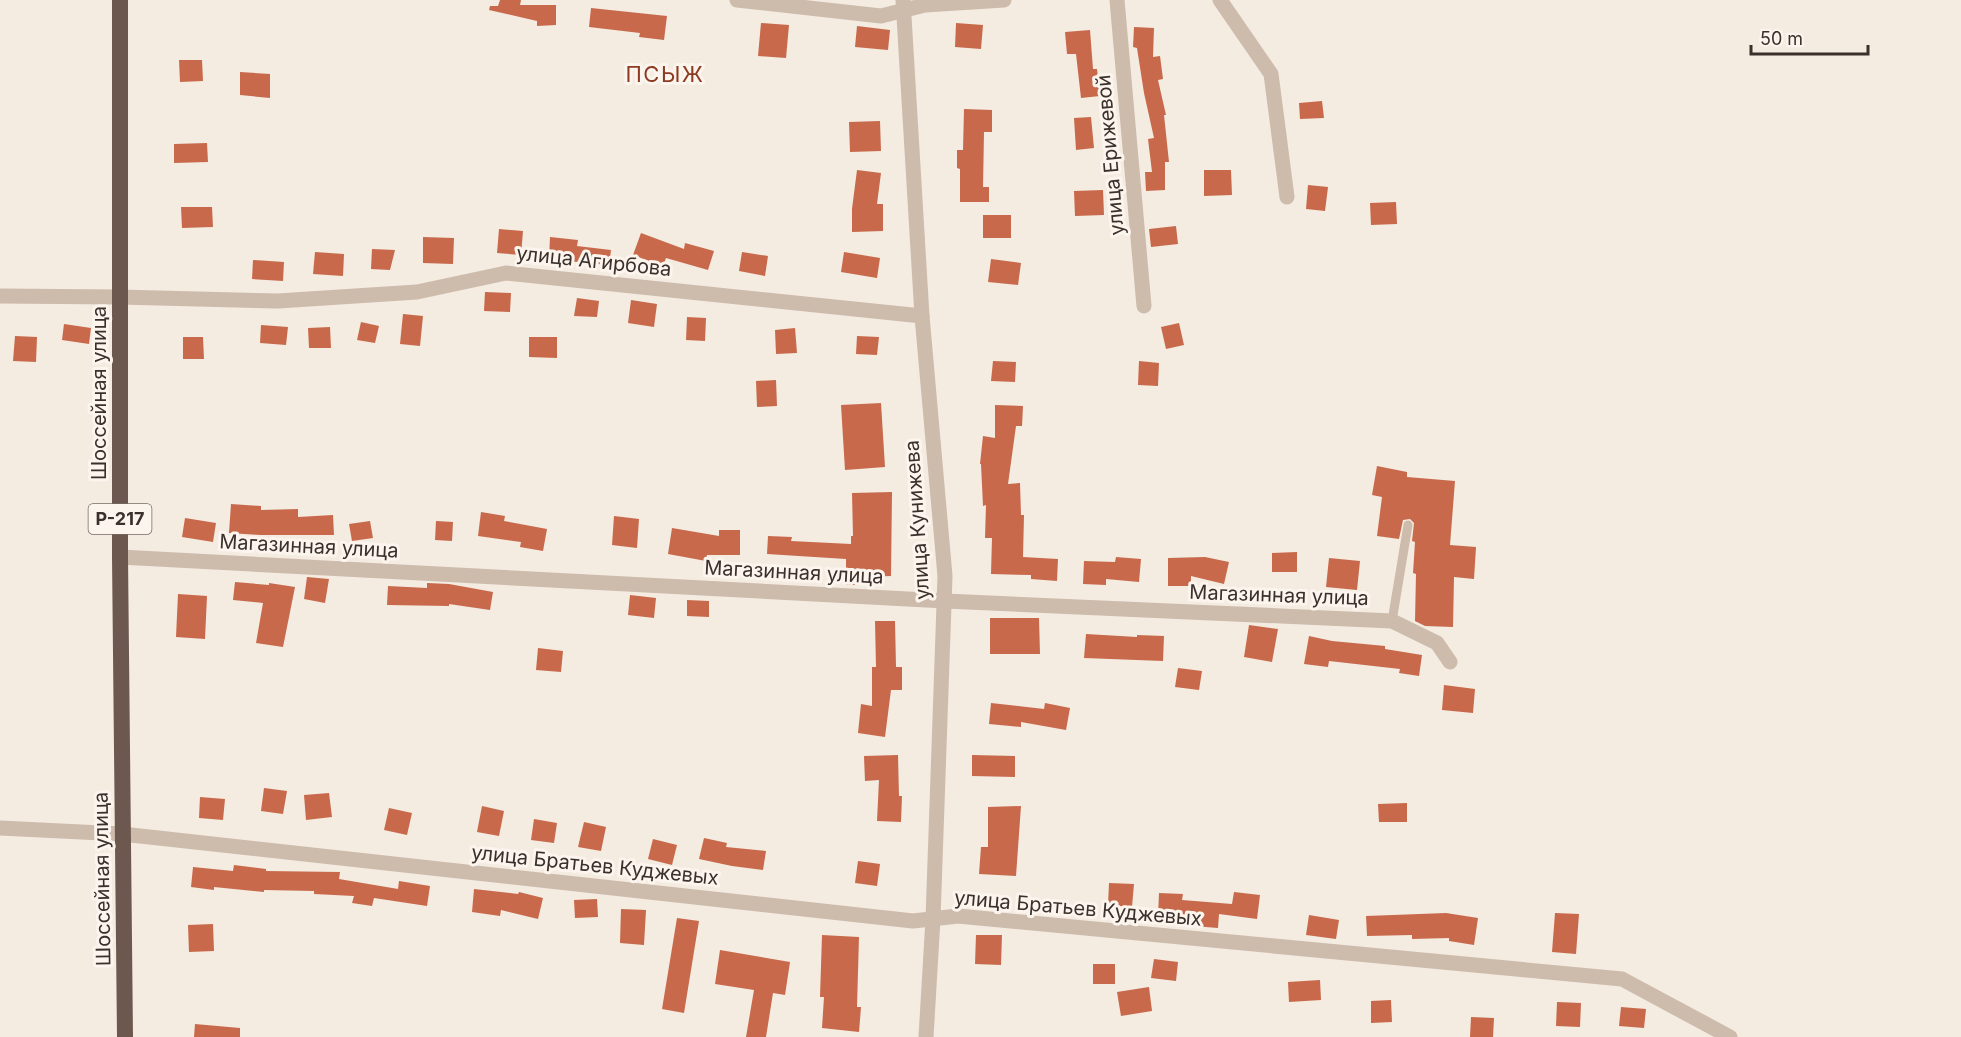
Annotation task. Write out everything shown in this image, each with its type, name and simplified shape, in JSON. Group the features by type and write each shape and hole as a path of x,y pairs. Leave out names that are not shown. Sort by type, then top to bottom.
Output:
{"highway":[{"name":"Шоссейная улица","path":"120,0 120,557 124,1037"}],"street":[{"path":"737,0 881,16 904,6 1004,0"},
{"name":"улица Ерижевой","path":"1117,0 1144,306"},
{"path":"1220,0 1271,74 1287,197"},
{"name":"улица Кунижева","path":"904,6 922,316 945,576 933,919 926,1037"},
{"name":"улица Агирбова","path":"0,296 278,301 417,292 506,273 922,316"},
{"name":"Магазинная улица","path":"120,557 945,601 1392,621 1437,643 1450,662"},
{"name":"улица Братьев Куджевых","path":"0,828 122,834 913,921 958,916 1622,979 1730,1037"}],"lane":[{"path":"1392,621 1408,525"}],"building":[{"path":"500,0 521,0 520,5 556,5 556,25 537,26 537,21 489,10 490,6 498,6"},
{"path":"591,8 667,16 664,40 639,37 640,33 589,27"},
{"path":"761,23 789,25 786,58 758,56"},
{"path":"956,23 983,25 981,49 955,47"},
{"path":"857,26 890,30 888,50 855,47"},
{"path":"1134,27 1154,28 1153,57 1160,56 1163,79 1158,80 1166,115 1164,115 1169,162 1165,162 1165,190 1146,191 1145,172 1152,172 1148,139 1154,138 1137,48 1133,47"},
{"path":"1090,30 1093,69 1097,69 1100,96 1081,98 1076,54 1067,54 1065,32"},
{"path":"179,60 202,60 203,81 180,82"},
{"path":"240,72 270,74 270,98 240,95"},
{"path":"1322,101 1324,118 1300,119 1299,103"},
{"path":"964,109 992,110 992,132 984,132 983,187 989,187 989,202 960,202 960,169 957,168 957,150 963,150"},
{"path":"1091,117 1094,148 1076,150 1074,118"},
{"path":"880,121 881,151 850,152 849,122"},
{"path":"207,143 208,162 174,163 174,144"},
{"path":"857,170 881,173 877,204 883,204 883,231 852,232 852,209"},
{"path":"1204,170 1231,170 1232,195 1204,196"},
{"path":"1308,185 1328,187 1325,211 1306,209"},
{"path":"1103,190 1104,215 1075,216 1074,191"},
{"path":"1396,202 1397,224 1371,225 1370,203"},
{"path":"181,207 212,207 213,227 182,228"},
{"path":"983,215 1011,215 1011,238 983,238"},
{"path":"1176,226 1178,244 1151,247 1149,229"},
{"path":"499,229 523,231 521,255 497,253"},
{"path":"641,233 684,249 685,243 714,251 708,270 666,258 663,266 633,255"},
{"path":"423,237 454,238 453,264 423,263"},
{"path":"550,237 578,240 577,246 611,250 609,266 549,260"},
{"path":"372,249 395,250 390,270 371,269"},
{"path":"315,252 344,254 343,276 313,274"},
{"path":"742,252 768,256 765,276 739,271"},
{"path":"844,252 880,258 877,278 841,272"},
{"path":"991,259 1021,263 1018,285 988,282"},
{"path":"253,260 284,262 283,281 252,279"},
{"path":"485,292 511,293 510,312 484,311"},
{"path":"577,298 599,301 597,317 574,316"},
{"path":"631,300 657,304 654,327 628,323"},
{"path":"403,314 423,316 420,346 400,344"},
{"path":"687,317 706,318 705,341 686,340"},
{"path":"361,322 379,326 375,343 357,340"},
{"path":"1179,323 1184,345 1166,349 1161,327"},
{"path":"64,324 91,328 89,344 62,340"},
{"path":"261,325 288,327 286,345 260,343"},
{"path":"330,327 331,348 309,348 308,328"},
{"path":"795,328 797,353 776,354 775,330"},
{"path":"15,336 37,337 36,362 13,361"},
{"path":"857,336 879,337 877,355 856,354"},
{"path":"183,337 203,337 204,359 183,359"},
{"path":"529,337 557,337 557,358 529,357"},
{"path":"993,361 1016,362 1015,382 991,381"},
{"path":"1139,361 1159,363 1158,386 1138,385"},
{"path":"776,380 777,406 757,407 756,381"},
{"path":"881,403 885,467 845,470 841,405"},
{"path":"995,405 1023,406 1022,426 1016,426 1008,484 1020,483 1021,515 1024,515 1023,557 1058,559 1057,581 1031,579 1031,575 991,574 992,538 985,538 986,505 983,506 980,464 983,436 995,438"},
{"path":"1377,466 1407,472 1407,477 1455,481 1450,545 1476,547 1474,579 1454,577 1453,627 1425,626 1415,621 1416,574 1413,573 1415,542 1412,541 1414,523 1410,519 1403,520 1399,539 1377,536 1382,497 1372,495"},
{"path":"892,492 891,576 862,577 862,585 846,585 846,559 767,554 768,536 792,537 791,541 851,544 851,536 853,536 852,493"},
{"path":"231,504 261,506 261,510 298,509 298,517 333,515 334,535 229,533"},
{"path":"481,512 505,516 504,521 547,529 543,551 520,547 521,542 478,536"},
{"path":"614,516 639,519 637,548 612,545"},
{"path":"185,518 216,523 213,542 182,537"},
{"path":"370,521 373,538 352,541 349,524"},
{"path":"436,521 453,522 452,541 435,540"},
{"path":"672,528 719,536 719,530 740,530 740,555 707,555 706,561 668,554"},
{"path":"1297,552 1297,572 1272,572 1272,553"},
{"path":"1116,557 1141,559 1139,582 1106,579 1106,585 1083,584 1084,561 1115,562"},
{"path":"1205,557 1229,562 1224,584 1191,576 1191,586 1168,586 1168,558"},
{"path":"1329,558 1360,561 1357,590 1326,587"},
{"path":"307,577 329,579 325,603 304,599"},
{"path":"235,582 269,585 269,583 295,587 283,647 256,643 263,603 233,600"},
{"path":"427,583 449,584 493,592 490,610 449,604 449,606 387,605 388,586 427,588"},
{"path":"178,594 207,596 205,639 176,637"},
{"path":"630,595 656,598 654,618 628,615"},
{"path":"687,600 709,601 709,617 687,616"},
{"path":"990,618 1039,618 1040,654 990,654"},
{"path":"875,621 895,621 896,667 902,667 902,690 891,690 885,737 858,733 861,704 872,706 872,667 876,667"},
{"path":"1249,625 1278,629 1272,662 1244,657"},
{"path":"1086,634 1164,636 1163,661 1084,658"},
{"path":"1309,636 1332,641 1385,646 1385,649 1422,655 1419,676 1399,673 1400,669 1329,661 1328,667 1304,664"},
{"path":"538,648 563,651 561,672 536,670"},
{"path":"1178,668 1202,671 1199,690 1175,687"},
{"path":"1444,685 1475,689 1473,713 1442,710"},
{"path":"991,703 1044,709 1045,703 1070,708 1066,730 1021,722 1021,727 989,724"},
{"path":"898,755 899,796 902,796 901,822 877,821 879,780 865,781 864,756"},
{"path":"972,755 1015,756 1015,777 972,776"},
{"path":"264,788 287,791 283,814 261,811"},
{"path":"329,793 332,817 306,820 304,795"},
{"path":"200,797 225,799 223,820 199,818"},
{"path":"1407,803 1407,822 1379,822 1378,804"},
{"path":"482,806 504,811 499,836 477,832"},
{"path":"1021,806 1016,876 979,874 981,847 988,847 988,807"},
{"path":"389,808 412,813 407,835 384,830"},
{"path":"534,819 557,823 554,843 531,840"},
{"path":"584,822 606,827 601,851 578,847"},
{"path":"704,838 727,843 726,847 766,851 763,870 699,859"},
{"path":"653,839 677,845 672,865 648,859"},
{"path":"858,861 880,864 877,886 855,883"},
{"path":"234,865 266,869 266,871 340,872 339,879 398,889 399,881 430,886 427,906 374,898 372,906 352,903 354,896 314,894 314,891 264,890 264,892 191,887 193,867 233,871"},
{"path":"1109,883 1134,884 1132,907 1108,905"},
{"path":"474,889 518,894 519,892 543,898 538,919 501,910 500,916 472,912"},
{"path":"1234,892 1260,895 1257,919 1219,914 1218,928 1193,926 1193,919 1158,917 1159,893 1183,894 1182,900 1232,904"},
{"path":"597,899 598,917 575,918 574,900"},
{"path":"621,909 646,910 644,945 620,943"},
{"path":"1446,913 1478,918 1474,945 1449,941 1449,938 1412,939 1412,935 1367,936 1366,916"},
{"path":"1555,913 1579,914 1576,954 1552,952"},
{"path":"1309,915 1339,920 1336,939 1306,935"},
{"path":"677,918 699,921 684,1013 662,1009"},
{"path":"213,924 214,951 189,952 188,925"},
{"path":"822,935 859,937 857,1007 861,1007 859,1032 822,1028 824,997 820,997"},
{"path":"976,935 1002,935 1001,965 975,964"},
{"path":"720,950 790,962 785,995 773,993 766,1037 746,1037 754,990 715,984"},
{"path":"1154,959 1178,962 1176,981 1151,978"},
{"path":"1093,964 1115,964 1115,984 1093,984"},
{"path":"1320,980 1321,1000 1289,1002 1288,982"},
{"path":"1149,987 1152,1011 1121,1016 1117,992"},
{"path":"1391,1000 1392,1022 1371,1023 1371,1001"},
{"path":"1557,1002 1581,1003 1580,1027 1556,1026"},
{"path":"1621,1007 1646,1009 1644,1028 1619,1026"},
{"path":"1471,1017 1494,1018 1493,1037 1470,1037"},
{"path":"195,1024 240,1028 240,1037 194,1037"}],"district":[{"name":"ПСЫЖ","path":"665,74"}]}
